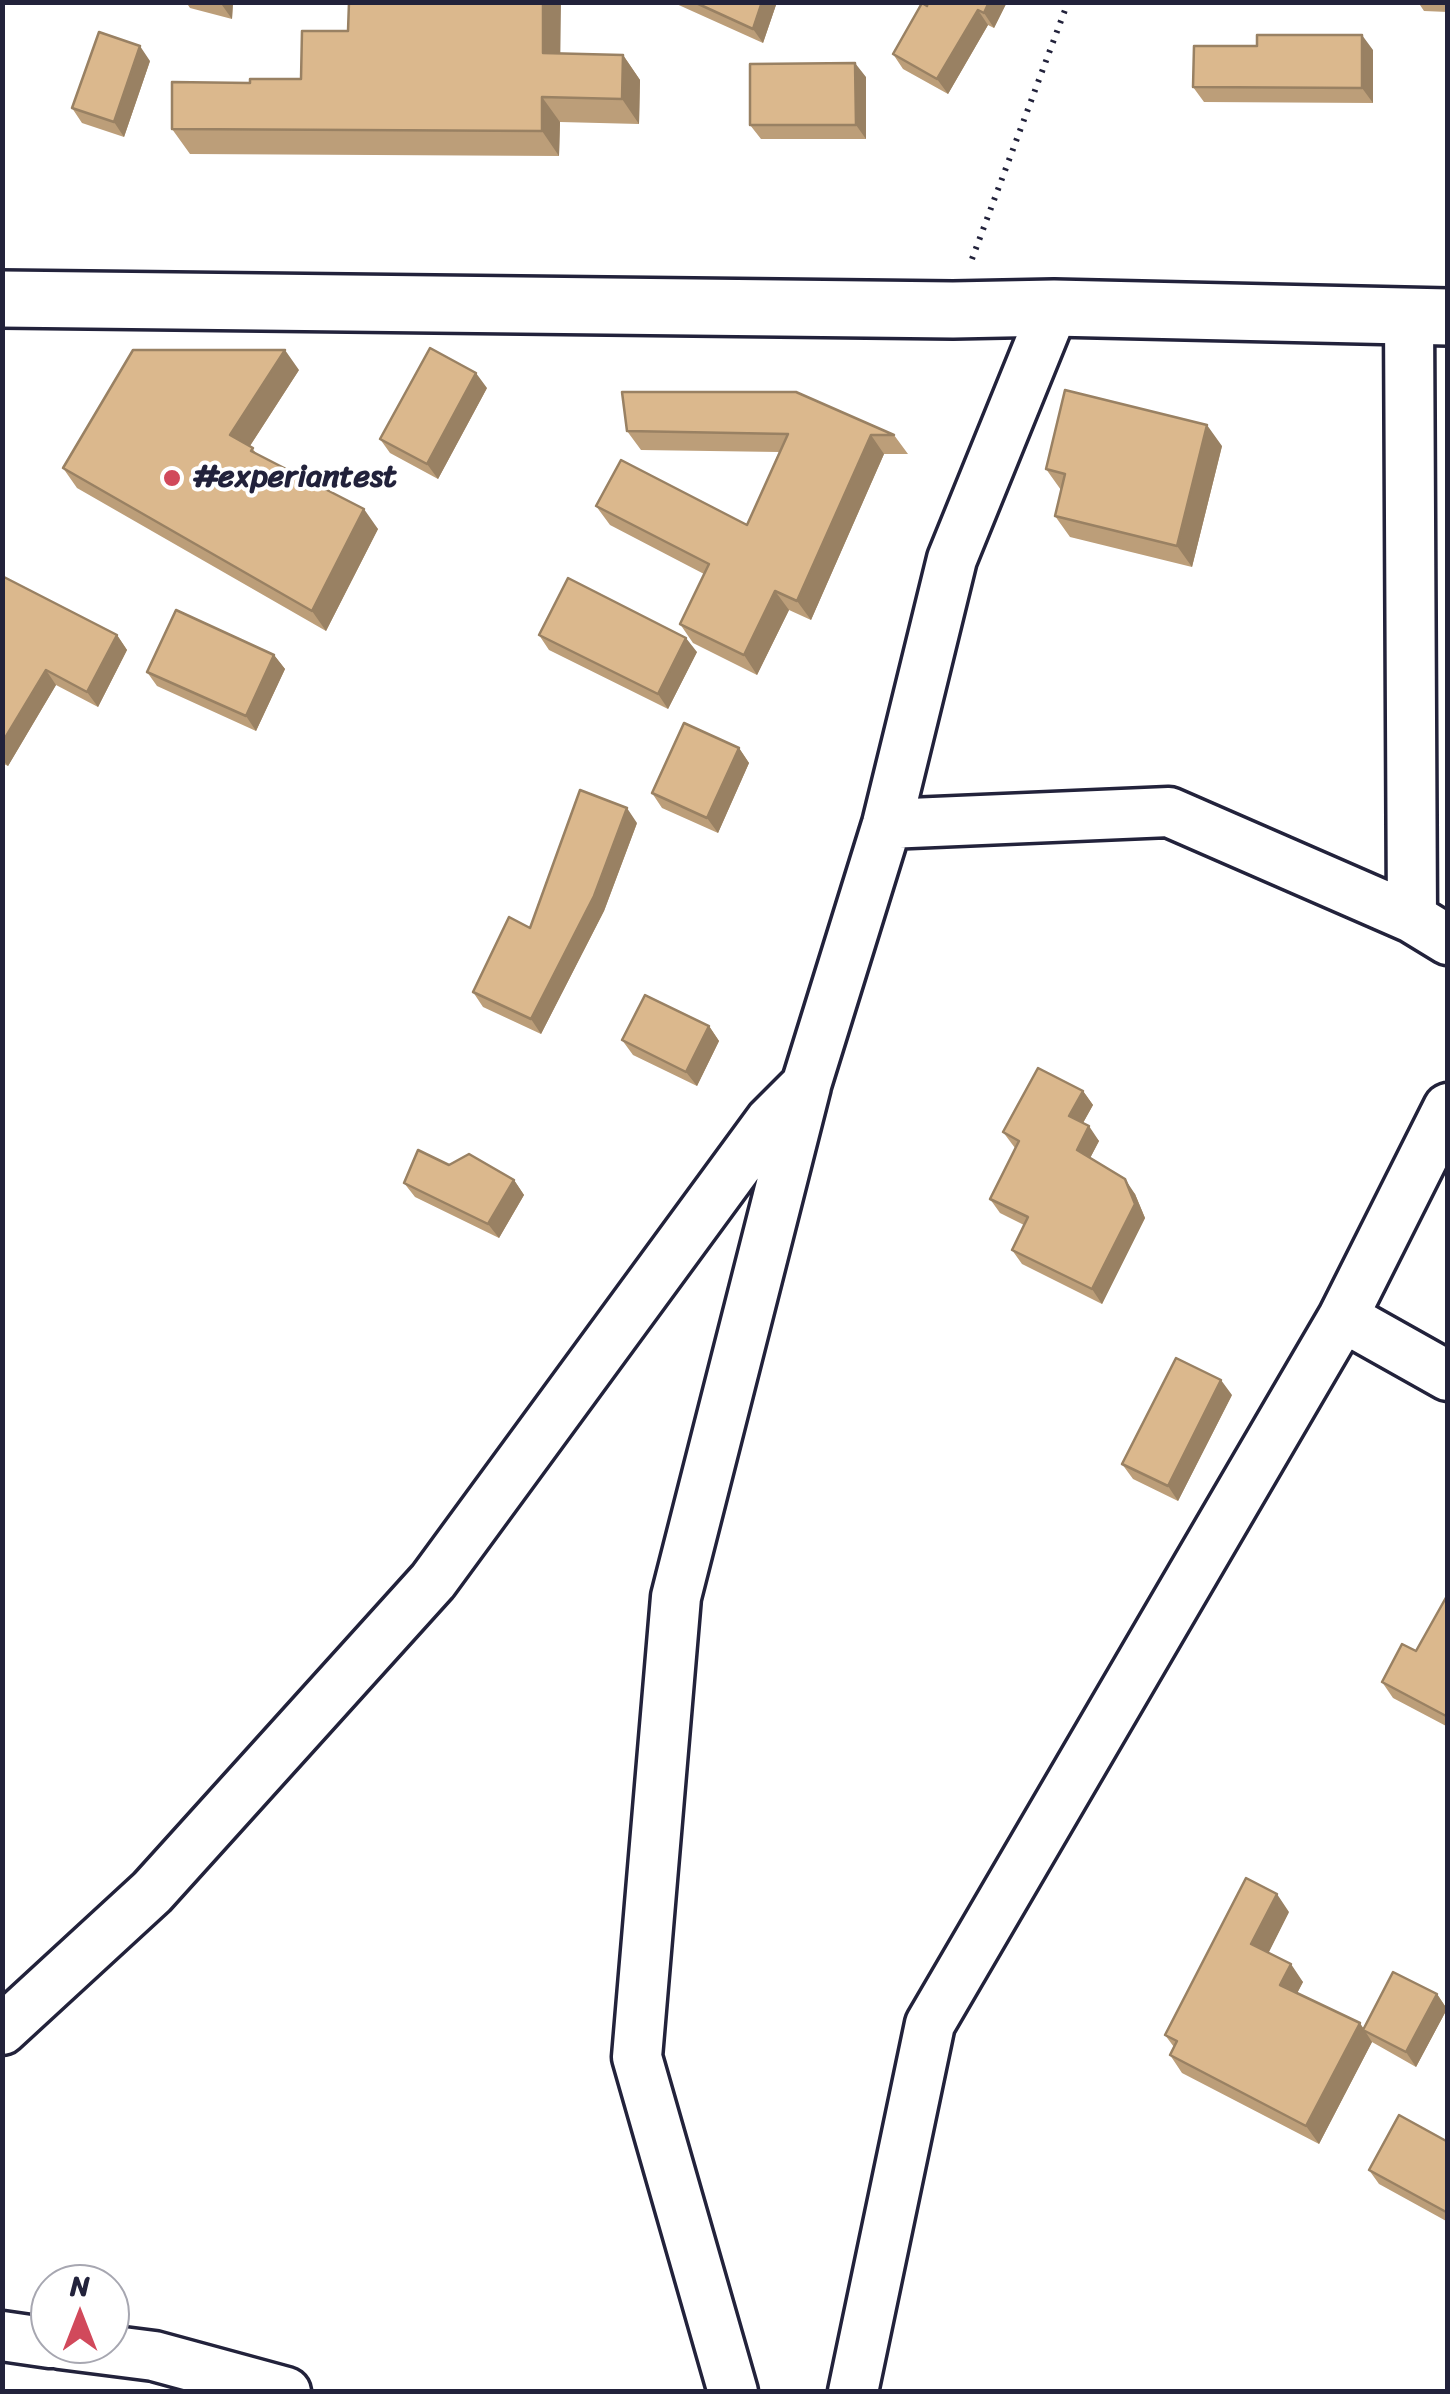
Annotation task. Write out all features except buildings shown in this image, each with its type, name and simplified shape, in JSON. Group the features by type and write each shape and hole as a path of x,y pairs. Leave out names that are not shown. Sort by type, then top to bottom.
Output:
{"street":[{"path":"2,299 1054,308 1428,317 1430,929 1169,812 886,824"},
{"path":"733,2392 637,2057 676,1597 806,1085 886,824 952,559 1054,308"},
{"path":"2,2030 152,1892 433,1581 770,1120 806,1085"},
{"path":"853,2392 930,2024 1343,1317 1448,1108"},
{"path":"1343,1317 1448,1376"},
{"path":"2,2336 30,2340"},
{"path":"130,2353 286,2392"}],"path":[{"path":"953,310 1068,2"}],"place":[{"name":"#experiantest","path":"172,478"}]}
